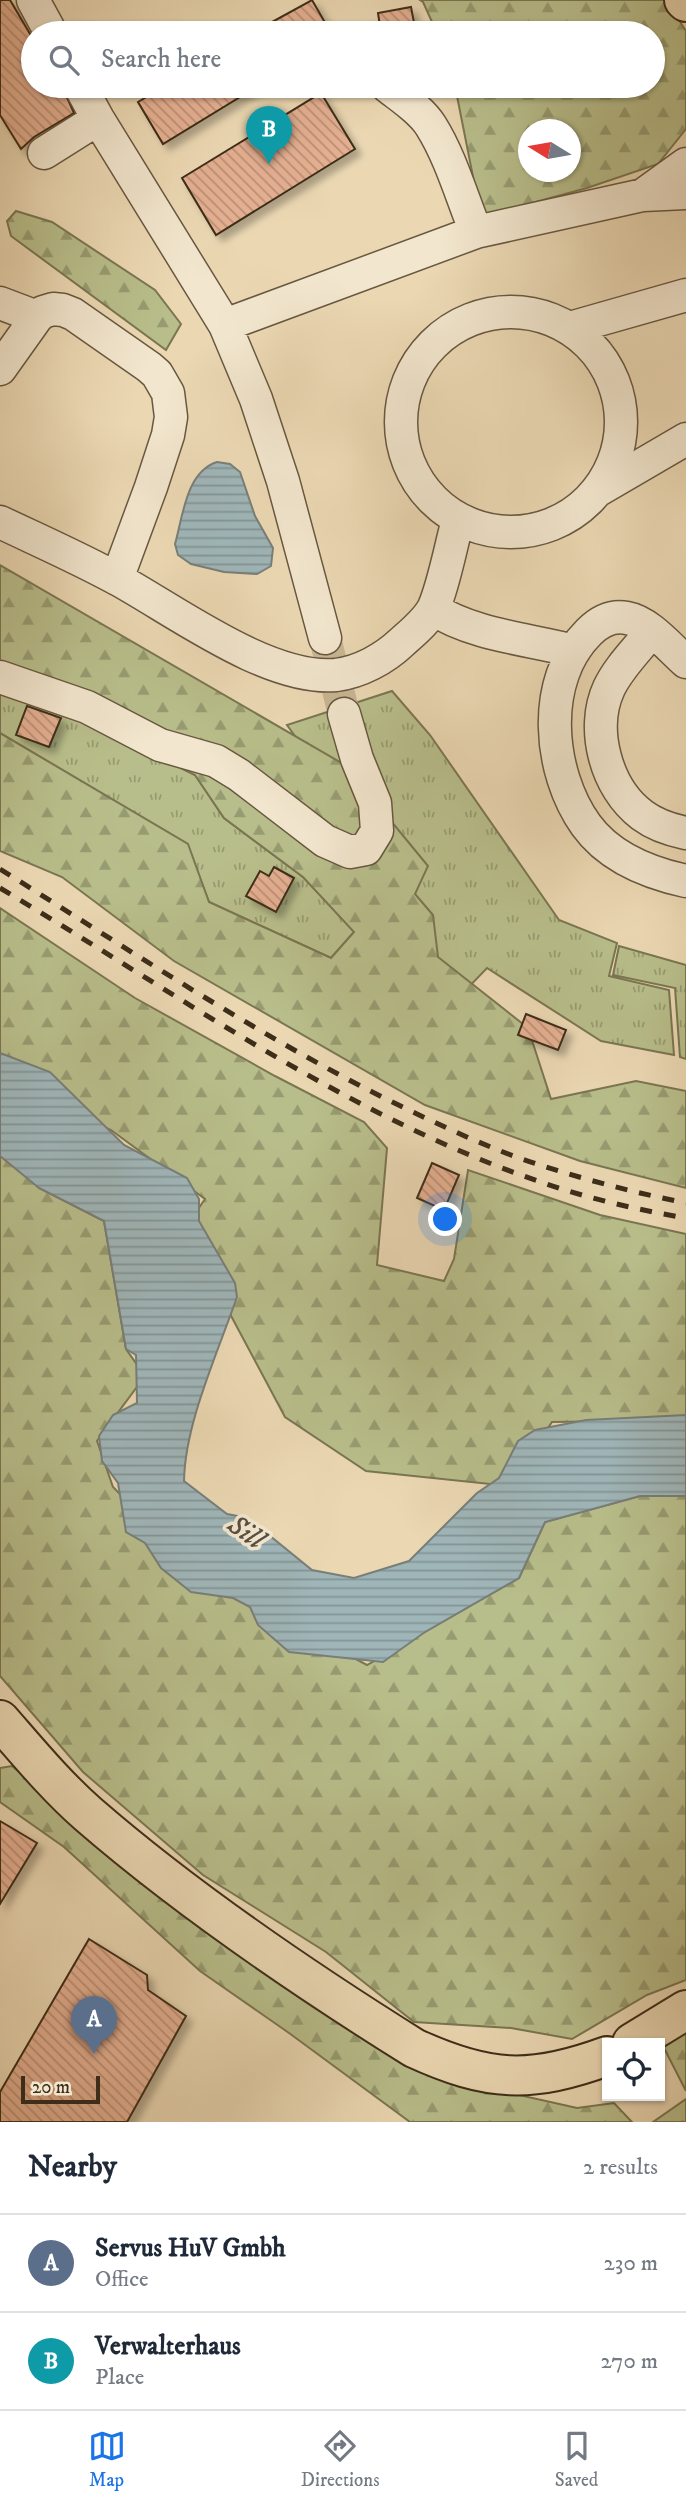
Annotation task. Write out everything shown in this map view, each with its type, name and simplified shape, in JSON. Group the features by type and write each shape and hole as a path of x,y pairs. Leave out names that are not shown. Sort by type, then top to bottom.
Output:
{"main road":[{"path":"0,1720 86,1813 149,1864 247,1936 414,2048 449,2063 505,2075 532,2076 564,2071 602,2058"},
{"path":"640,2038 686,2010"}],"lane":[{"path":"33,0 44,21"},
{"path":"87,98 226,325 256,399 283,481 326,638"},
{"path":"402,98 430,125 449,163 476,232"},
{"path":"44,153 98,119"},
{"path":"643,195 686,164"},
{"path":"226,325 476,232 643,195 686,193"},
{"path":"570,328 686,295"},
{"path":"0,303 37,317"},
{"path":"1,365 37,317 53,310 63,310 73,314 149,367 157,374 168,393 171,417 168,435 117,579"},
{"path":"596,492 614,460 621,424 615,387 598,354 570,328 538,314 501,311 466,321 435,341 413,370 401,405 402,442 415,477 438,505 458,520 503,532 538,528 570,515 596,492 686,439"},
{"path":"0,522 117,579 256,656 288,668 338,675 368,666 396,648 433,609 458,520"},
{"path":"433,609 473,629 574,651"},
{"path":"686,662 634,621 610,618 593,628 574,651 559,685 556,730 559,760 577,811 587,827 619,854 650,871 686,881"},
{"path":"651,632 609,689 601,717 603,748 614,780 640,814 660,825 686,834"},
{"path":"0,677 87,707 160,745 216,761 239,775 325,841 349,852 366,849 377,831 375,803 357,759 344,714"}],"green space":[{"path":"420,0 666,0 686,31 686,129 658,164 587,188 481,217 457,98 665,98 665,21 432,21"},
{"path":"16,211 52,222 155,290 181,324 166,350 11,236 7,221"},
{"path":"0,565 345,765 428,866 415,894 433,915 438,957 528,1028 551,1099 636,1081 686,1091 686,1188 580,1161 425,1105 174,961 62,877 0,851 0,733 188,844 209,902 331,958 354,932 303,877 224,818 195,775 56,706 0,691"},
{"path":"0,691 56,706 195,775 224,818 303,877 355,931 331,958 209,902 187,844 0,733"},
{"path":"392,691 430,735 559,920 617,943 609,976 669,990 674,1055 601,1041 487,968 465,991 377,923 360,826 287,725"},
{"path":"0,908 135,998 364,1122 387,1148 377,1265 444,1281 454,1259 468,1170 600,1215 686,1234 686,1420 552,1422 509,1486 366,1471 285,1417 229,1312 192,1218 205,1199 111,1130 5,1079 0,1072"},
{"path":"619,946 686,965 686,1059 680,1057 675,988 613,975"},
{"path":"0,1149 39,1188 104,1221 126,1349 145,1376 97,1441 113,1487 197,1573 367,1665 519,1578 545,1522 640,1496 686,1496 686,1980 647,1995 572,2039 511,2028 414,2022 326,1952 203,1875 83,1772 0,1676"},
{"path":"12,1766 108,1846 453,2080 577,2108 614,2103 632,2122 410,2122 200,1971 64,1847 0,1802 0,1768"},
{"path":"686,2031 686,2091 665,2050 665,2045"},
{"path":"686,2099 686,2122 653,2122"}],"water":[{"path":"217,462 230,464 240,472 255,516 273,548 271,566 257,574 224,572 191,564 178,555 175,544 187,496 198,475"},
{"name":"Sill","path":"0,1053 50,1072 124,1145 187,1178 199,1199 199,1221 235,1283 237,1297 196,1412 184,1481 227,1514 248,1518 312,1570 354,1578 409,1561 477,1493 499,1478 518,1441 535,1430 586,1420 686,1415 686,1496 640,1496 545,1522 519,1578 425,1632 383,1662 289,1652 258,1625 250,1607 233,1598 191,1592 161,1568 145,1543 126,1532 118,1483 102,1461 99,1436 113,1415 137,1403 136,1355 126,1349 104,1221 39,1188 0,1156"}],"building":[{"path":"0,0 10,0 22,21 21,98 67,98 74,113 34,137 21,149 0,115"},
{"path":"312,0 324,21 274,21"},
{"path":"411,7 414,21 379,21 378,13"},
{"path":"145,98 238,98 163,144 138,102"},
{"path":"313,98 324,98 355,149 216,235 182,178"},
{"path":"27,706 61,718 49,747 16,735"},
{"path":"274,867 294,878 276,912 246,896 260,871 269,876"},
{"path":"526,1014 566,1030 558,1050 518,1035"},
{"path":"432,1163 459,1175 444,1210 417,1198"},
{"path":"0,1821 37,1843 0,1904"},
{"path":"89,1939 147,1975 148,1990 186,2016 127,2122 0,2122 0,2092"}],"tunnel":[{"path":"325,638 344,714"}],"railway":[{"path":"0,869 256,1028 415,1113 537,1164 611,1186 686,1203"},
{"path":"0,888 273,1055 413,1130 486,1162 562,1189 624,1206 686,1218"}],"place":[{"name":"Verwalterhaus","path":"269,164"},
{"name":"Servus HuV Gmbh","path":"94,2054"}]}
